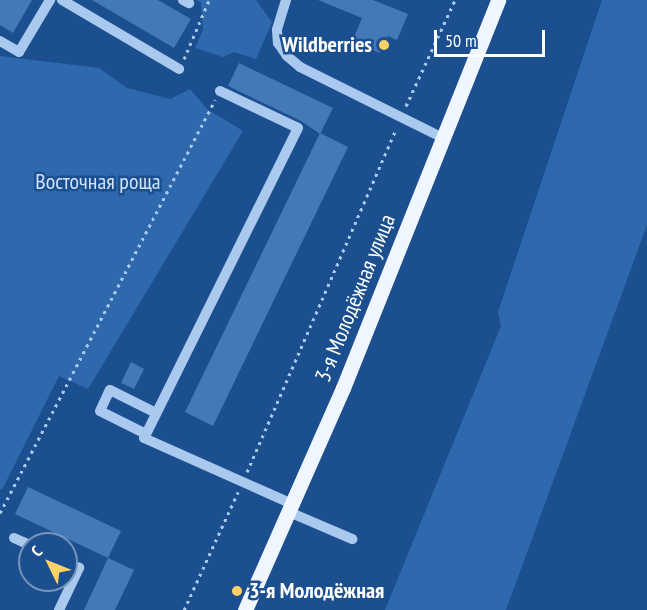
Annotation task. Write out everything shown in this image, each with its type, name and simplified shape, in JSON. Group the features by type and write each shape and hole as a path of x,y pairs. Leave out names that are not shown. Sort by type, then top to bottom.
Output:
{"main road":[{"name":"3-я Молодёжная улица","path":"245,610 343,388 498,0"}],"lane":[{"path":"0,41 19,52 50,0"},
{"path":"62,0 179,69"},
{"path":"286,0 277,30 278,43 287,56 300,67 443,138"},
{"path":"220,91 298,128 144,438 243,482 352,539"},
{"path":"146,434 100,411 110,390 156,413"},
{"path":"14,538 18,540"},
{"path":"59,610 68,592"}],"path":[{"path":"179,69 209,0"},
{"path":"184,610 243,482 402,116 455,0"},
{"path":"0,513 220,91"}],"green space":[{"path":"197,0 256,0 272,22 256,59 234,52 223,57 195,48 203,30 201,3"},
{"path":"602,0 647,0 647,225 506,610 385,610 501,326 498,312"},
{"name":"Восточная роща","path":"0,56 99,68 127,88 170,99 190,89 207,109 243,131 88,389 59,376 2,490 0,489"}],"building":[{"path":"0,0 32,0 13,33 0,25"},
{"path":"92,0 158,0 191,19 174,48"},
{"path":"318,0 373,0 408,14 397,40 388,36 380,53 352,42 362,18"},
{"path":"239,63 333,108 320,134 301,121 228,86"},
{"path":"320,133 348,147 213,426 185,412"},
{"path":"131,362 144,369 134,389 121,383"},
{"path":"28,487 121,531 108,558 78,544 78,532 53,532 15,514"},
{"path":"108,558 134,570 115,610 84,610"}],"place":[{"name":"Wildberries","path":"384,45"},
{"name":"3-я Молодёжная","path":"237,591"}]}
